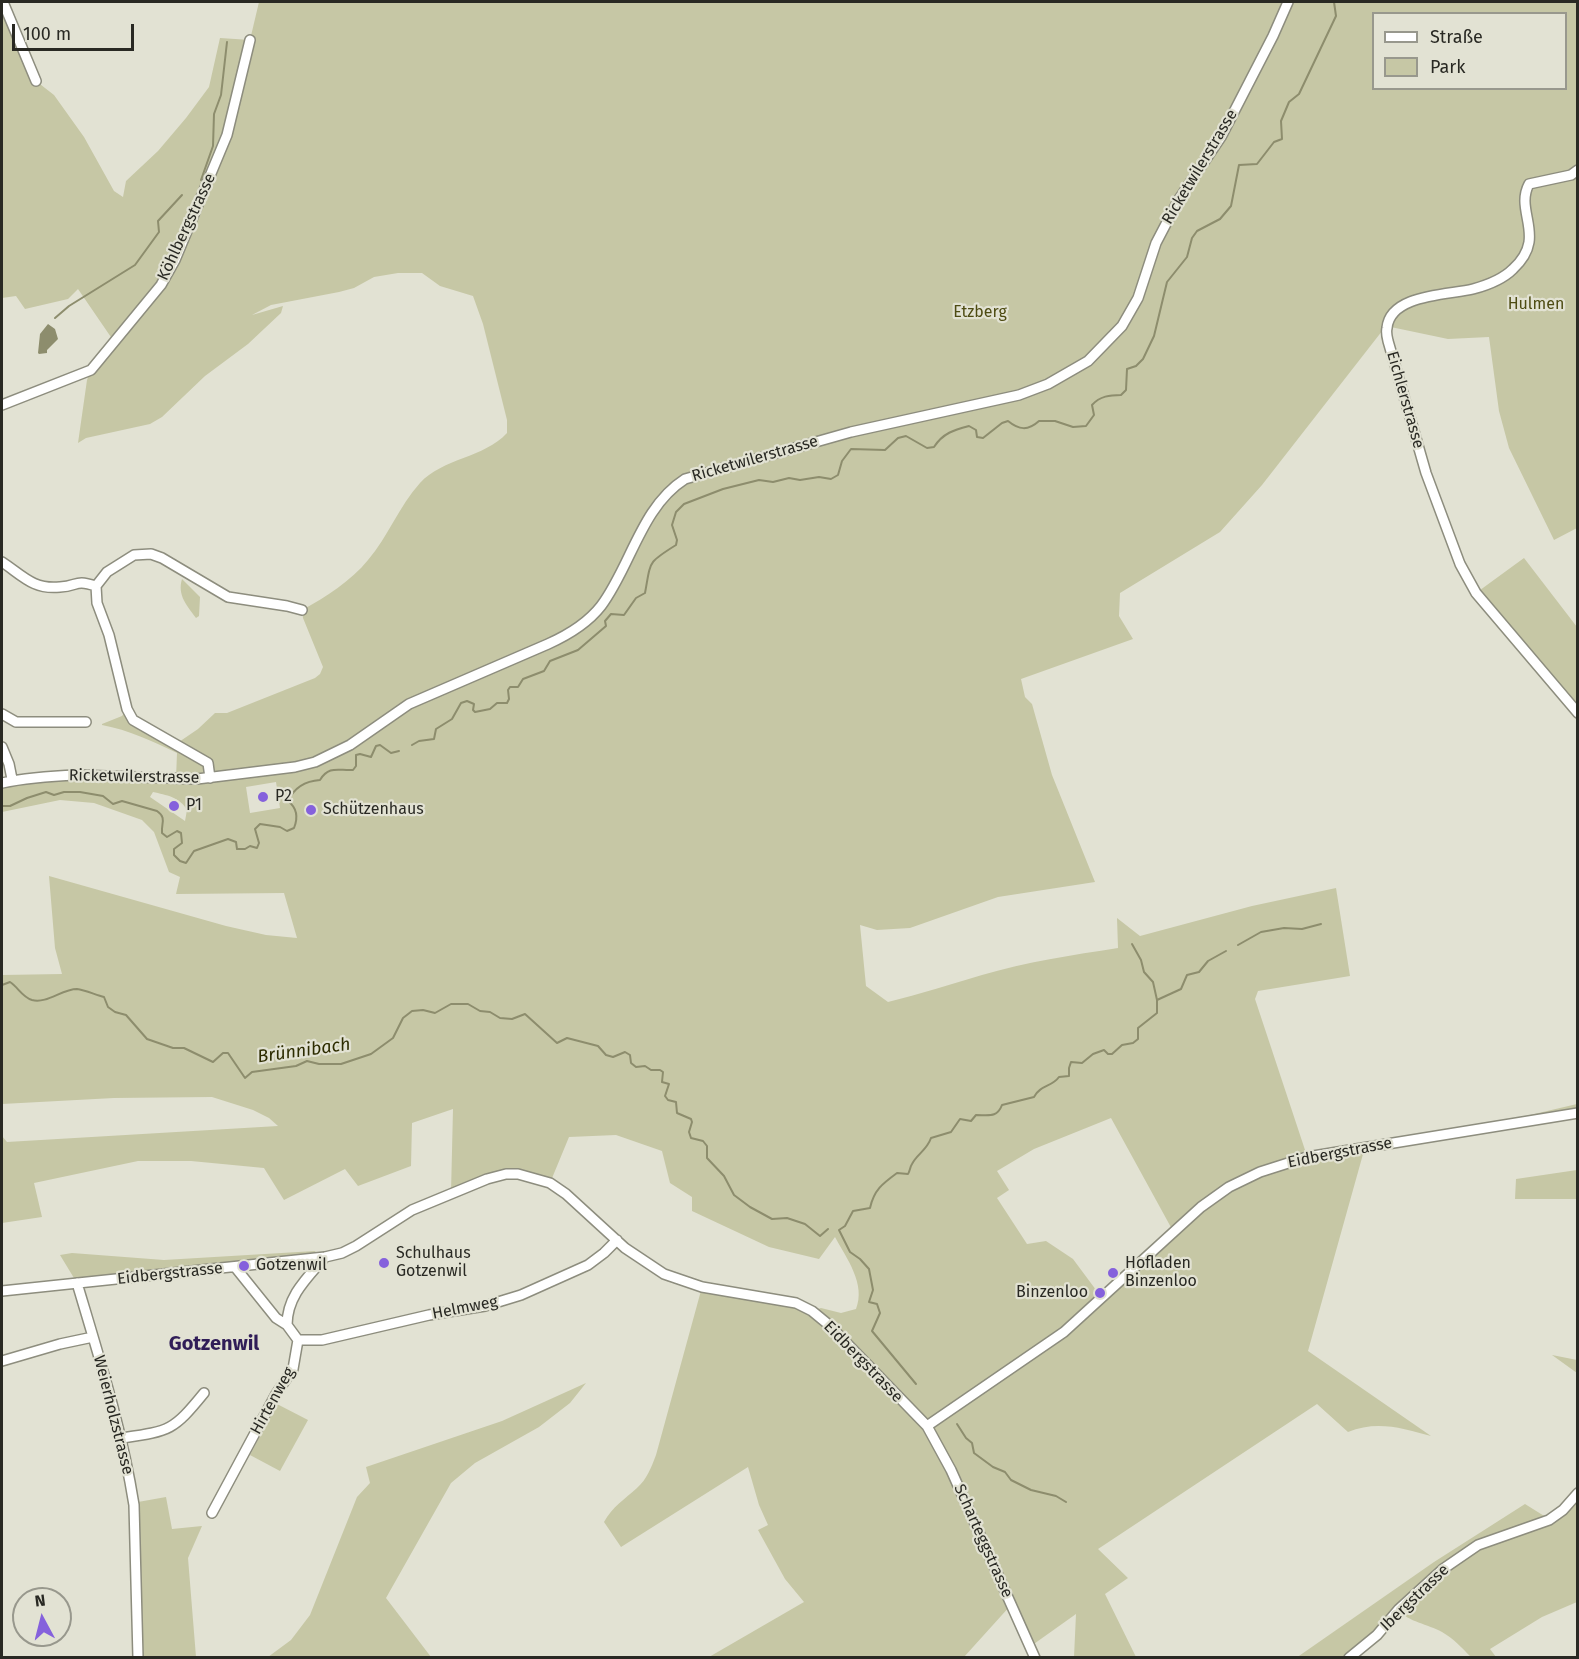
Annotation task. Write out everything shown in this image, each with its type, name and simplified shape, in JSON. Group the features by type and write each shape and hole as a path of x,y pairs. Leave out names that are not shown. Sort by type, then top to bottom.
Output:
{"street":[{"path":"3,2 36,81"},
{"name":"Ricketwilerstrasse","path":"2,783 12,779 20,781 77,775 176,780 210,778 295,768 315,762 350,745 409,704 567,635 585,622 601,606 658,503 672,487 685,479 851,432 1019,395 1048,384 1088,361 1122,326 1138,298 1156,243 1165,225 1179,199 1221,137 1288,2"},
{"name":"Köhlbergstrasse","path":"2,405 91,370 161,285 175,260 227,135 250,40"},
{"name":"Eichlerstrasse","path":"1578,170 1571,175 1530,184 1524,194 1531,232 1528,249 1514,268 1495,282 1471,290 1428,296 1410,302 1395,311 1386,326 1395,368 1426,473 1460,564 1476,593 1578,714"},
{"path":"210,778 208,763 133,720 127,709 109,635 96,603 96,586 107,572 134,555 151,554 162,558 228,597 302,610"},
{"path":"2,562 22,579 41,586 61,587 82,581 96,586"},
{"path":"2,714 16,722 86,722"},
{"path":"2,747 12,779"},
{"name":"Eidbergstrasse","path":"2,1291 325,1257 342,1253 356,1246 412,1210 487,1179 506,1174 536,1178 550,1183 566,1194 625,1248 664,1274 702,1287 796,1303 812,1311 829,1325 927,1426 1064,1332 1201,1207 1229,1187 1260,1172 1307,1156 1578,1113"},
{"name":"Helmweg","path":"298,1340 322,1340 429,1315 485,1306 512,1298 588,1265 617,1240"},
{"path":"287,1326 287,1314 299,1287 325,1257"},
{"path":"235,1267 276,1318 287,1326 298,1340"},
{"name":"Weierholzstrasse","path":"77,1283 122,1438 134,1505 138,1658"},
{"path":"2,1361 60,1344 93,1338"},
{"name":"Hirtenweg","path":"212,1513 276,1394 293,1369 298,1340"},
{"path":"122,1438 157,1433 172,1427 185,1417 204,1393"},
{"name":"Scharteggstrasse","path":"927,1426 951,1470 1035,1658"},
{"name":"Ibergstrasse","path":"1349,1658 1377,1635 1399,1610 1443,1569 1478,1545 1549,1520 1563,1510 1578,1493"}],"green space":[{"path":"2,2 36,81 54,95 84,137 114,191 123,197 126,181 158,151 209,87 220,38 250,40 259,2 1577,2 1577,528 1554,540 1509,448 1499,411 1489,337 1448,339 1386,326 1262,485 1220,532 1120,593 1119,616 1133,639 1021,679 1025,697 1032,704 1052,775 1095,882 998,897 910,928 877,930 860,925 866,986 888,1002 1015,966 1118,948 1117,918 1140,936 1252,906 1336,888 1350,976 1258,991 1255,999 1307,1156 1365,1147 1308,1351 1431,1436 1400,1428 1379,1426 1358,1428 1348,1432 1317,1404 1098,1549 1128,1578 1105,1594 1136,1657 1074,1657 1076,1614 1031,1646 1011,1605 964,1657 709,1657 804,1602 785,1579 758,1530 768,1525 759,1505 748,1467 621,1547 604,1522 615,1508 640,1485 656,1455 702,1287 812,1311 821,1308 841,1313 856,1309 859,1290 857,1281 835,1237 819,1259 769,1247 692,1211 692,1197 670,1183 662,1151 616,1135 569,1137 550,1183 518,1174 451,1193 453,1109 412,1123 411,1166 358,1186 345,1169 284,1200 264,1168 191,1161 138,1161 34,1183 42,1217 2,1223 2,1136 7,1142 278,1126 269,1118 253,1110 212,1097 114,1098 2,1104 2,975 62,974 55,948 49,876 226,926 266,935 297,938 284,893 176,894 180,877 169,872 154,832 142,820 94,803 60,800 2,812 2,783 57,776 176,779 177,753 140,736 102,724 122,716 127,709 133,720 176,744 198,729 215,713 227,713 315,678 323,667 303,618 302,610 338,588 361,568 382,542 413,492 429,475 487,448 507,433 507,420 483,324 473,296 440,286 422,273 398,273 374,277 354,288 271,305 252,315 283,306 281,313 248,344 205,376 162,417 150,424 86,438 78,443 87,380 91,370 115,343 78,289 68,299 25,309 16,296 2,298","holes":["276,782 280,808 250,813 246,787","153,792 177,799 187,810 185,821 150,797","1111,1118 1173,1231 1102,1298 1073,1259 1046,1241 1027,1244 997,1198 1009,1190 997,1171 1034,1149"]},
{"path":"1524,558 1577,627 1577,713 1476,593"},
{"path":"182,579 200,597 199,616 196,618 182,595"},
{"path":"1577,1104 1577,1113 1532,1122 1530,1115"},
{"path":"1577,1170 1577,1199 1515,1199 1516,1179"},
{"path":"315,1251 319,1258 77,1283 60,1255 72,1253 164,1260"},
{"path":"1552,1355 1577,1360 1577,1373"},
{"path":"586,1383 570,1403 539,1427 475,1463 451,1483 386,1598 431,1657 268,1657 291,1640 310,1615 357,1497 370,1483 366,1467 502,1421"},
{"path":"277,1404 308,1420 280,1471 250,1455"},
{"path":"1577,1493 1577,1602 1542,1617 1490,1649 1496,1657 1471,1657 1437,1629 1408,1617 1399,1610 1349,1657 1296,1658 1434,1562 1525,1504 1549,1519"},
{"path":"166,1497 172,1529 202,1526 188,1558 196,1657 141,1657 138,1502"}],"shaded area":[{"path":"48,324 55,329 58,339 47,350 47,353 39,354 40,334"}],"waterway":[{"path":"412,745 419,741 434,739 436,729 452,719 461,703 467,701 474,704 475,712 490,709 497,703 507,703 510,687 518,687 523,679 544,671 550,661 578,650 606,626 605,621 611,614 624,615 636,598 645,593 652,564 676,545 677,540 672,525 676,512 684,504 723,489 759,480 773,482 789,478 831,479 838,475 842,461 851,449 885,450 898,438 906,436 927,448 934,447 941,438 949,433 969,426 976,430 977,437 983,438 1008,421 1024,428 1039,421 1055,421 1073,427 1086,426 1094,415 1092,405 1095,402 1105,397 1121,395 1126,390 1127,369 1136,366 1143,359 1154,336 1167,282 1187,257 1192,238 1197,231 1220,219 1231,206 1239,165 1257,164 1274,142 1282,139 1281,121 1289,102 1299,94 1336,16 1334,2"},
{"path":"201,180 213,146 214,114 221,95 227,42"},
{"path":"55,318 69,306 135,265 159,232 158,221 182,195"},
{"path":"2,806 10,806 46,792 54,795 64,792 80,792 103,796 113,804 122,801 157,811 163,818 162,833 167,837 177,831 181,833 182,843 174,849 174,855 186,863 194,851 228,839 236,842 237,849 250,846 257,848 259,843 255,829 260,824 280,827 287,831 294,828 296,813 288,801 293,792 301,786 320,780 327,772 353,770 356,766 356,755 371,757 376,746 380,745 391,753 399,751"},
{"name":"Brünnibach","path":"1238,945 1261,932 1284,928 1302,929 1321,924"},
{"path":"1132,944 1141,960 1144,972 1153,982 1157,1000"},
{"name":"Brünnibach","path":"916,1384 872,1331 880,1313 877,1304 869,1302 873,1290 869,1269 850,1252 839,1230 845,1226 853,1211 870,1208 876,1192 887,1181 897,1173 908,1174 911,1165 931,1138 951,1132 960,1119 971,1121 976,1115 992,1115 998,1112 1002,1105 1034,1097 1039,1090 1059,1077 1069,1076 1071,1062 1082,1063 1093,1054 1104,1050 1112,1054 1122,1045 1133,1043 1138,1039 1138,1028 1157,1013 1157,1000 1181,989 1187,975 1199,972 1208,961 1226,951"},
{"name":"Brünnibach","path":"2,985 10,982 25,997 38,1001 77,989 104,997 108,1007 126,1015 147,1039 173,1048 184,1048 213,1062 223,1053 228,1053 245,1078 252,1072 296,1066 307,1061 319,1064 341,1064 371,1054 393,1038 403,1018 412,1011 423,1010 435,1013 451,1004 468,1004 500,1018 512,1019 525,1014 557,1043 567,1038 598,1046 606,1055 613,1057 625,1052 630,1055 631,1063 636,1067 645,1066 651,1070 663,1072 662,1082 669,1084 665,1096 668,1100 676,1102 677,1113 691,1119 689,1132 691,1138 703,1141 707,1146 707,1158 724,1176 734,1195 772,1219 787,1218 805,1224 820,1236 828,1229"},
{"path":"957,1424 972,1443 974,1453 993,1467 1005,1472 1011,1480 1031,1490 1056,1496 1066,1502"}],"place":[{"name":"P2","path":"263,797"},
{"name":"P1","path":"174,806"},
{"name":"Schützenhaus","path":"311,810"},
{"name":"Schulhaus Gotzenwil","path":"384,1263"},
{"name":"Gotzenwil","path":"244,1266"},
{"name":"Hofladen Binzenloo","path":"1113,1273"},
{"name":"Binzenloo","path":"1100,1293"}],"district":[{"name":"Gotzenwil","path":"214,1344"}],"park label":[{"name":"Hulmen","path":"1536,305"},
{"name":"Etzberg","path":"980,313"}]}
